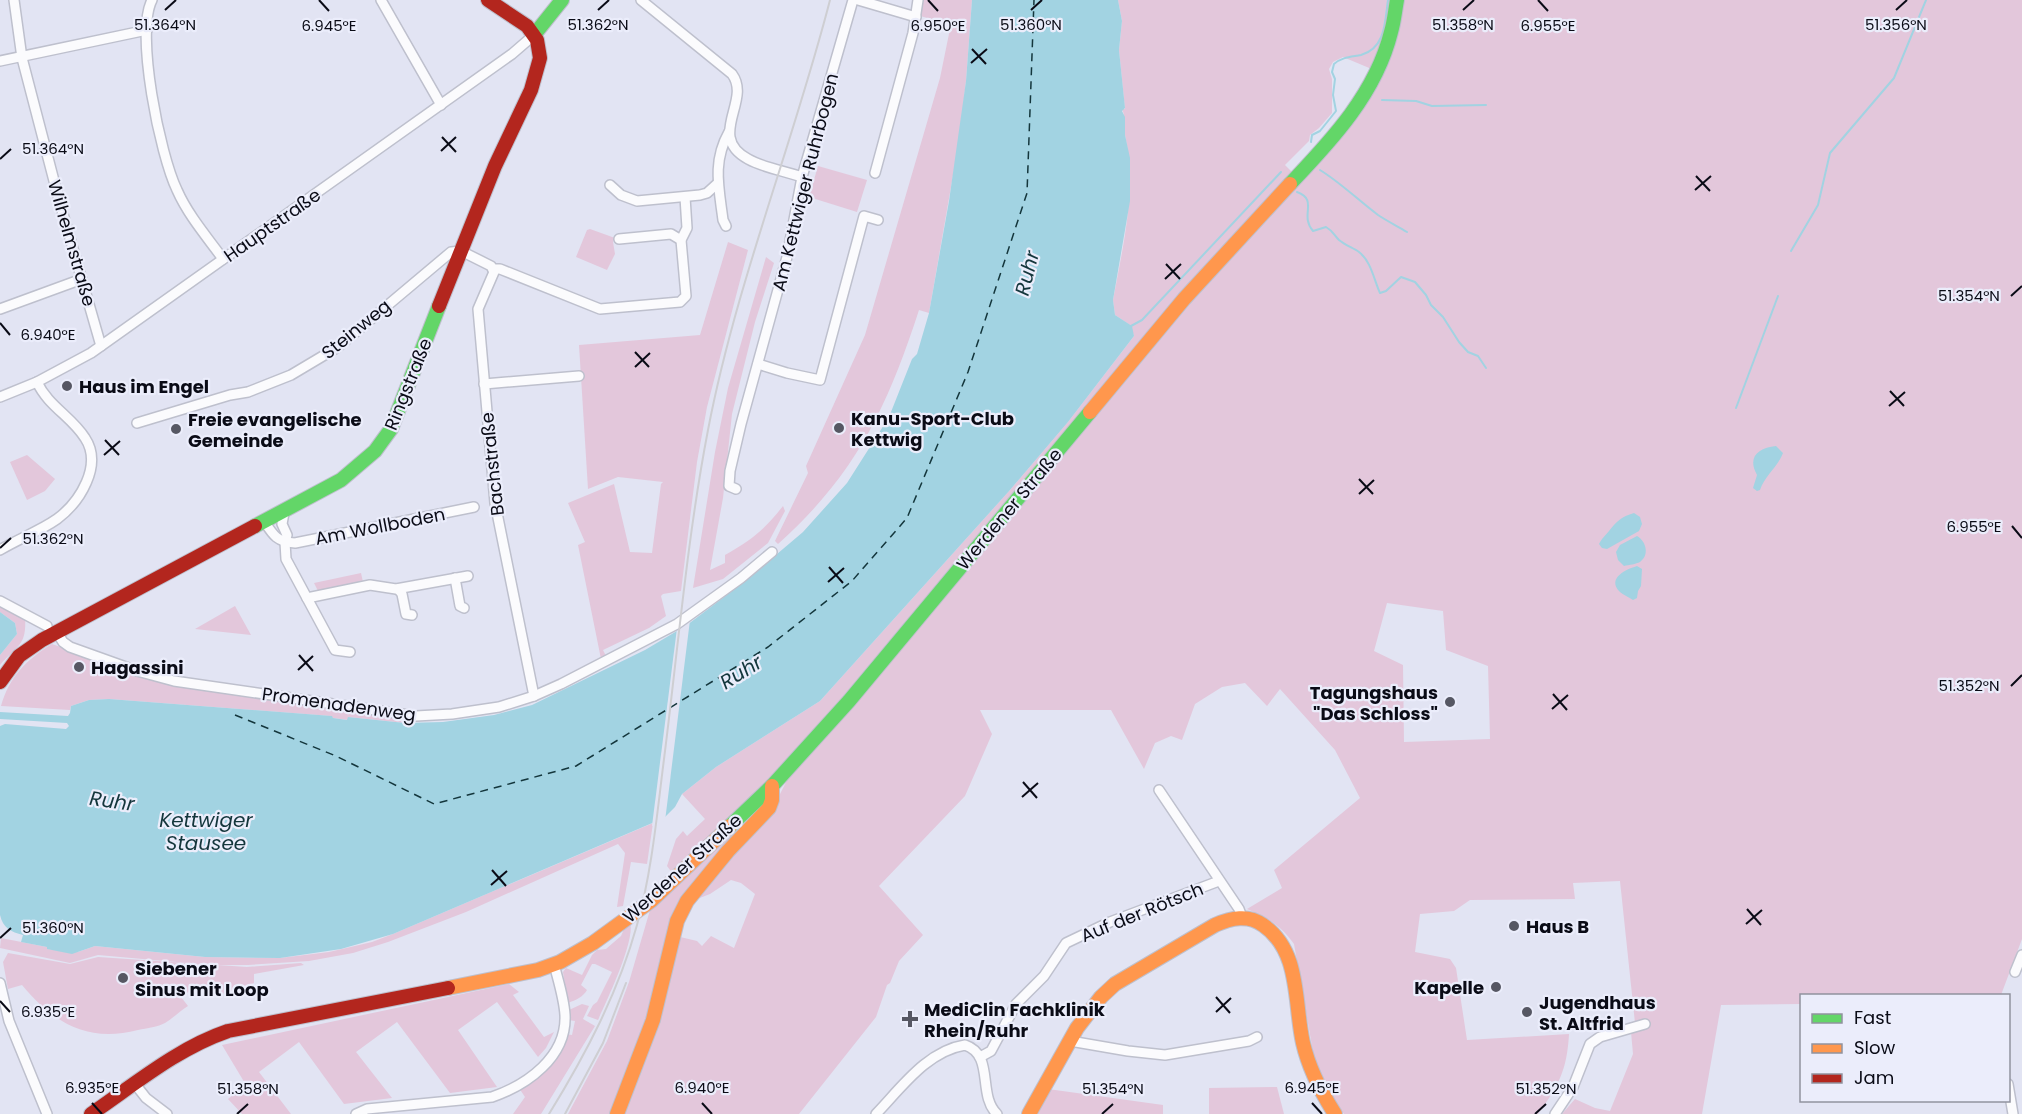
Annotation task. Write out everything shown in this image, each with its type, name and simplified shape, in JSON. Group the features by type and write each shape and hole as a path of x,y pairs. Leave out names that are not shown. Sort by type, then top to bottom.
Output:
{"main road":[{"path":"489,0 519,19 534,35 562,0"},
{"name":"Werdener Straße","path":"91,1114 185,1050 207,1038 228,1031 510,976 554,964 593,943 652,900 772,786 849,700 1184,300 1310,164 1340,128 1359,104 1378,67 1391,33 1397,0"},
{"name":"Ringstraße","path":"0,682 19,656 52,629 264,521 353,472 381,446 398,414 539,65 540,49 534,35"},
{"path":"617,1114 648,1038 677,921 683,907 728,851 769,808 772,800 772,786"},
{"path":"1029,1114 1093,1004 1115,984 1215,925 1230,918 1242,917 1263,924 1284,944 1290,962 1302,1040 1309,1066 1320,1091 1335,1114"}],"street":[{"name":"Wilhelmstraße","path":"14,0 22,58 101,346"},
{"path":"152,0 148,7 147,30 150,88 162,149 184,203 223,259"},
{"path":"381,0 441,105"},
{"path":"641,0 732,74 737,81 738,90 729,122 729,132 736,148 749,160 802,177"},
{"name":"Am Kettwiger Ruhrbogen","path":"736,489 729,486 730,471 787,256 802,177 852,0"},
{"path":"858,0 916,17"},
{"path":"875,173 916,17 918,0"},
{"path":"0,61 147,30"},
{"name":"Hauptstraße","path":"0,397 37,382 101,346 441,105 516,51 534,35"},
{"path":"726,226 723,220 717,163 729,132"},
{"path":"610,185 621,195 637,201 685,198 707,193 718,183"},
{"path":"462,251 494,269 500,269 600,309 680,302 686,296 681,240 687,228 685,198"},
{"path":"758,364 820,380 864,216 878,220"},
{"path":"620,239 671,234 681,240"},
{"name":"Steinweg","path":"137,423 230,395 248,392 291,375 338,347 444,256 450,252 462,251"},
{"name":"Bachstraße","path":"494,269 478,309 495,503 534,696"},
{"path":"0,309 82,279"},
{"path":"484,384 579,376"},
{"path":"0,550 57,519 72,505 83,490 90,473 91,459 86,439 45,397 37,382"},
{"path":"290,506 284,513 282,524 287,535 286,559 335,650 351,652"},
{"name":"Am Wollboden","path":"285,543 295,543 474,507"},
{"path":"264,521 276,537 285,543"},
{"name":"Promenadenweg","path":"0,601 52,629 70,647 137,671 174,681 407,715 438,715 484,710 534,696 608,661 677,624 741,578 772,552"},
{"path":"307,598 370,585 398,589 468,576"},
{"path":"455,578 460,606 464,608"},
{"path":"398,589 402,594 406,614 412,615"},
{"name":"Auf der Rötsch","path":"1159,790 1194,840 1242,917"},
{"name":"Auf der Rötsch","path":"980,1057 991,1051 1016,1004 1044,976 1066,943 1110,922 1220,881"},
{"path":"2015,972 2022,955"},
{"path":"356,1114 367,1109 492,1097 508,1092 531,1078 547,1063 564,1029 564,1008 554,964"},
{"path":"0,983 9,1020 47,1114"},
{"path":"1555,1114 1573,1087 1590,1044 1600,1037 1645,1024"},
{"path":"1070,1041 1165,1055 1249,1041 1257,1037"},
{"path":"876,1114 911,1077 938,1056 964,1045 976,1050 980,1057 989,1104 997,1114"},
{"path":"135,1084 146,1098 167,1114"},
{"path":"2010,1096 2013,1114"}],"shaded area":[{"path":"922,0 972,0 959,141 929,313 919,310 881,409 848,465 805,518 778,544 775,541 808,473 806,466 865,335 940,78 951,24 920,16"},
{"path":"1118,0 2022,0 2022,939 2001,994 1800,994 1800,1004 1721,1005 1702,1114 1562,1114 1575,1099 1595,1108 1610,1111 1633,1054 1631,1032 1635,1023 1620,881 1573,883 1575,899 1470,900 1454,911 1420,914 1415,952 1450,959 1456,968 1467,1040 1569,1034 1561,1077 1551,1094 1538,1114 1344,1114 1328,1092 1315,1063 1294,944 1273,923 1247,909 1282,888 1274,870 1360,798 1335,750 1280,689 1267,706 1245,683 1222,687 1195,704 1182,740 1171,736 1155,743 1144,769 1111,710 980,710 992,734 965,796 879,886 923,935 899,961 887,985 876,1017 799,1114 620,1114 676,936 697,941 702,946 711,936 734,948 755,894 741,883 731,880 710,894 692,901 774,806 792,770 1171,318 1305,172 1374,70 1343,57 1333,62 1329,69 1332,79 1332,113 1285,165 1293,173 1166,310 1165,315 848,697 791,760 673,874 667,866 676,839 683,831 687,836 705,819 682,794 716,767 820,701 1010,490 1068,422 1134,336 1130,325 1115,315 1113,300 1127,218 1130,176 1124,132 1122,109 1125,109 1119,50 1122,21","holes":["1387,603 1443,611 1446,650 1488,666 1490,739 1404,742 1403,665 1374,651"]},
{"path":"818,166 867,180 857,212 809,197"},
{"path":"587,230 615,238 613,242 615,254 607,270 576,257"},
{"path":"728,242 748,250 707,407 697,462 681,591 663,594 661,596 666,616 649,628 603,650 606,656 601,659 578,545 585,542 568,503 614,484 630,552 652,553 663,482 618,477 588,489 579,345 700,335"},
{"path":"766,257 774,263 755,322 732,414 723,498 710,570 725,563 725,555 757,534 783,506 785,511 768,543 723,579 693,588 728,388"},
{"path":"27,455 55,479 45,491 27,500 10,462"},
{"path":"361,573 363,582 318,591 314,583"},
{"path":"0,604 25,617 25,627 20,644 0,665 0,655 17,634 15,623 0,612"},
{"path":"235,606 251,635 195,629"},
{"path":"52,644 151,679 381,713 405,723 109,699 89,700 71,706 70,710 1,706 9,686 20,670"},
{"path":"760,806 681,905 645,1037 614,1114 568,1114 607,1041 629,982 650,910"},
{"path":"653,823 647,864 631,862 623,906 617,907 625,853 618,844 466,912 388,942 353,953 309,961 210,965 98,955 70,963 0,948 1,938 47,947 47,949 78,952 95,946 205,957 280,958 329,952 372,942 393,934"},
{"path":"630,922 631,931 625,956 598,1020 587,1016 612,972 592,964 581,985 587,990 579,998 568,1003 563,972 566,968 582,975 592,955 597,950 606,949 621,936"},
{"path":"8,953 70,964 98,957 247,967 301,963 304,965 254,974 254,983 213,997 201,988 194,989 181,997 188,1006 159,1026 103,1034 73,1027 59,1019 46,1010 22,985 8,989 3,962"},
{"path":"509,984 519,992 513,995 544,1037 554,1032 546,1048 538,1057 497,1002 458,1030 497,1087 450,1093 397,1022 356,1052 392,1098 344,1104 299,1042 259,1072 291,1114 242,1114 228,1099 246,1085 222,1045"},
{"path":"582,1004 589,1006 583,1019 595,1026 541,1114 513,1114 525,1097 519,1088 566,1034 572,1035 575,1021 568,1020 569,1010"},
{"path":"1277,1087 1284,1114 1209,1114 1209,1088"},
{"path":"1048,1089 1163,1105 1163,1114 1034,1114"}],"water":[{"name":"Kettwiger Stausee","path":"972,0 1118,0 1122,21 1119,50 1125,108 1122,111 1125,117 1125,135 1130,158 1130,201 1113,300 1115,315 1132,326 1134,336 1068,422 1010,490 820,701 716,767 682,794 675,807 664,818 393,934 341,949 280,958 205,957 95,946 72,954 21,942 23,935 5,926 0,915 0,726 5,724 66,729 69,726 67,723 0,719 0,712 68,716 71,706 89,700 109,699 405,723 443,722 494,715 532,705 645,650 687,625 744,582 803,532 847,483 889,417 912,359 917,354 929,313 949,201 966,81"},
{"path":"1776,446 1783,453 1760,490 1757,491 1753,488 1757,475 1754,469 1754,458 1759,451"},
{"path":"1634,513 1640,517 1642,524 1639,531 1607,549 1602,548 1599,544 1614,525 1622,518"},
{"path":"1637,536 1645,545 1645,556 1640,562 1624,566 1618,560 1616,552 1620,545"},
{"path":"1637,566 1642,569 1641,586 1637,598 1633,600 1620,592 1615,582 1628,569"},
{"path":"0,612 15,623 17,634 0,655"}],"pier":[{"path":"690,620 665,821 652,826 677,628"}],"waterway":[{"path":"1311,142 1312,135 1320,131 1336,111 1333,95 1335,79 1332,72 1334,64 1343,59 1361,55 1375,46 1383,33 1388,0"},
{"path":"1791,251 1818,205 1830,153 1894,78 1926,0"},
{"path":"1382,100 1416,101 1432,106 1486,105"},
{"path":"1320,170 1378,215 1407,232"},
{"path":"1131,326 1142,320 1281,172"},
{"path":"1297,192 1307,199 1309,225 1313,231 1326,227 1341,242 1359,252 1369,266 1380,293 1386,291 1401,277 1415,282 1431,305 1443,317 1459,342 1468,352 1478,356 1486,368"},
{"path":"1736,408 1778,296"}],"ferry route":[{"path":"235,715 336,756 434,804 576,766 768,647 852,581 907,518 968,372 1027,193 1034,0"}],"railway":[{"path":"549,1114 576,1069 611,999 637,925 654,842 689,553 708,430 749,268 830,0"},
{"path":"565,1114 603,1043 626,983"}],"traffic: fast":[{"path":"534,35 562,0"},
{"path":"1290,184 1336,133 1364,95 1384,54 1397,0"},
{"path":"255,526 341,480 375,451 391,429 439,306"},
{"path":"730,826 772,786 849,701 1090,412"}],"traffic: slow":[{"path":"1090,412 1184,299 1290,184"},
{"path":"617,1114 653,1020 677,921 687,901 728,851 769,808 772,800 772,786"},
{"path":"448,988 538,970 560,962 593,943 652,900 730,826"},
{"path":"1029,1114 1077,1028 1101,997 1115,984 1215,925 1239,918 1251,919 1263,925 1284,949 1294,979 1300,1028 1306,1053 1316,1080 1335,1114"}],"traffic: jam":[{"path":"439,306 495,166 531,90 540,58 537,40 527,26 488,0"},
{"path":"0,682 19,656 42,640 255,526"},
{"path":"91,1114 174,1057 228,1031 448,988"}],"place":[{"name":"Haus im Engel","path":"67,386"},
{"name":"Kanu-Sport-Club Kettwig","path":"839,428"},
{"name":"Freie evangelische Gemeinde","path":"176,429"},
{"name":"Hagassini","path":"79,667"},
{"name":"Tagungshaus \"Das Schloss\"","path":"1450,702"},
{"name":"Haus B","path":"1514,926"},
{"name":"Siebener Sinus mit Loop","path":"123,978"},
{"name":"Kapelle","path":"1496,987"},
{"name":"Jugendhaus St. Altfrid","path":"1527,1012"},
{"name":"MediClin Fachklinik Rhein/Ruhr","path":"910,1019"}],"water label":[{"name":"Ruhr","path":"1027,273"},
{"name":"Ruhr","path":"741,672"},
{"name":"Ruhr","path":"112,801"}]}
